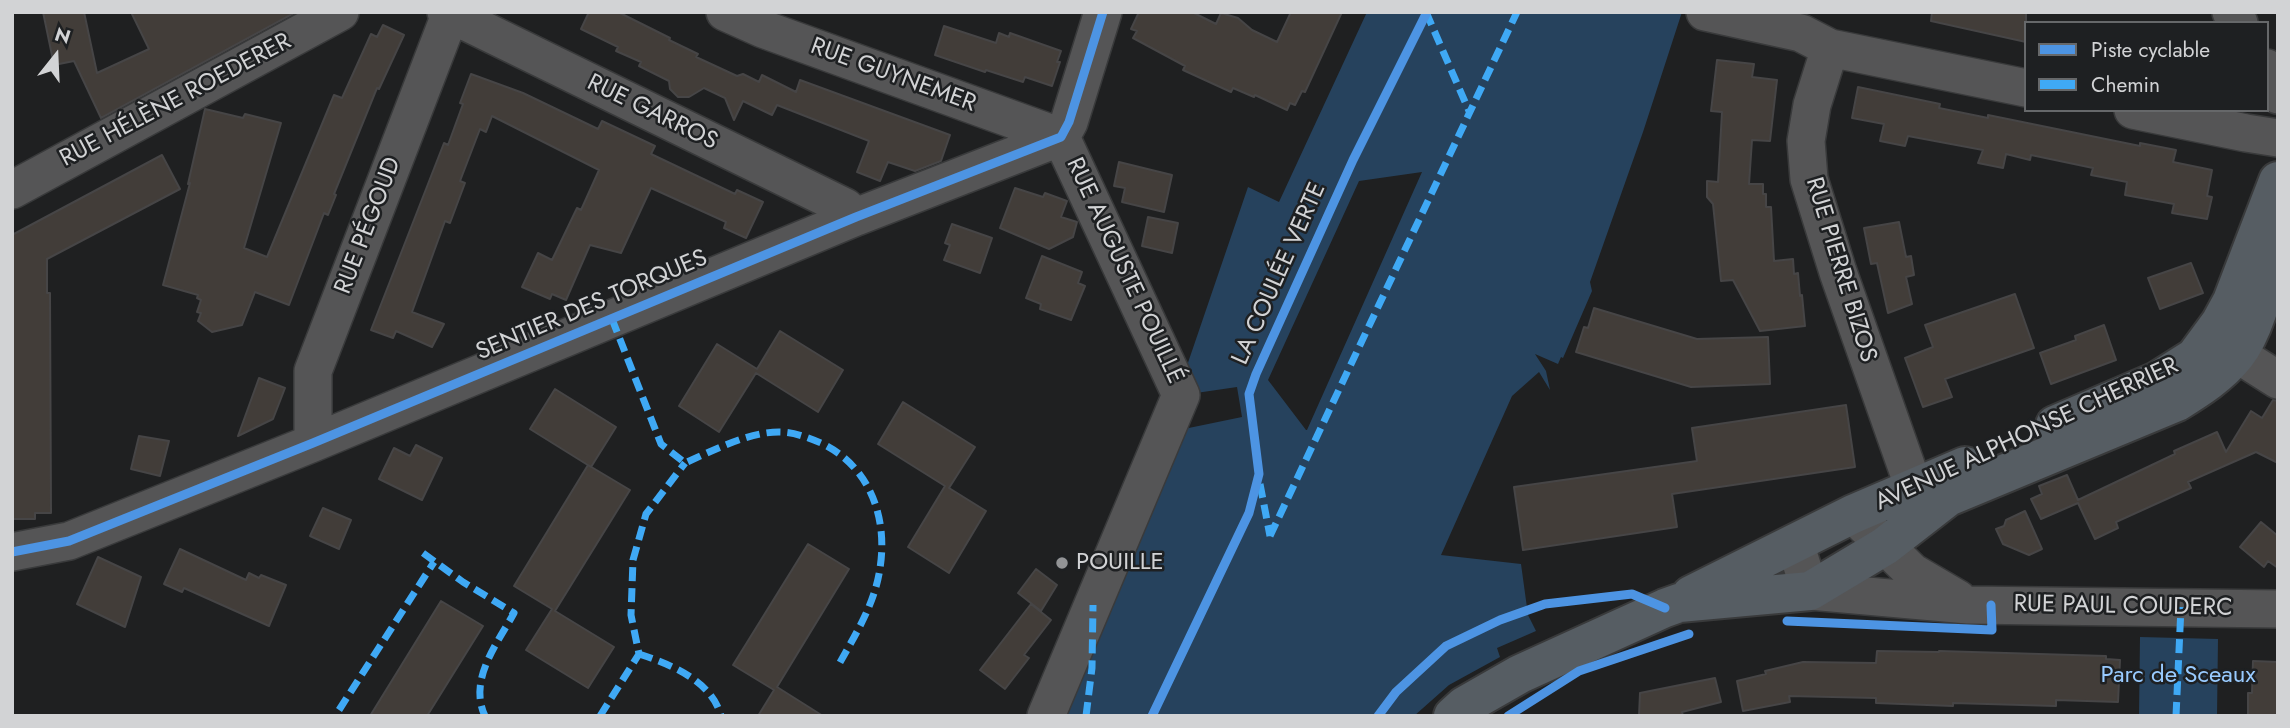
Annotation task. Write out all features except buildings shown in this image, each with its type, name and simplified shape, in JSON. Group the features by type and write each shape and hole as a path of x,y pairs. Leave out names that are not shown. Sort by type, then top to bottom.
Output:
{"main road":[{"name":"AVENUE ALPHONSE CHERRIER","path":"1679,603 1693,593 1853,514 2157,381 2195,357 2232,302 2278,181"},
{"name":"AVENUE ALPHONSE CHERRIER","path":"1679,603 1810,591 1885,546 1948,497 2176,402 2211,380 2236,354 2262,298 2278,238"},
{"path":"1453,716 1464,706 1520,674 1679,603"}],"street":[{"name":"RUE HÉLÈNE ROEDERER","path":"12,190 340,12"},
{"name":"RUE GUYNEMER","path":"725,12 763,29 1061,137"},
{"path":"1061,137 1069,121 1103,12"},
{"path":"1705,12 1801,33 1830,48 2024,88"},
{"name":"RUE GARROS","path":"448,14 845,207 856,217"},
{"name":"RUE PÉGOUD","path":"313,443 313,371 448,14"},
{"name":"RUE PIERRE BIZOS","path":"1830,48 1812,105 1805,141 1809,179 1838,272 1914,488"},
{"path":"2269,73 2278,95"},
{"path":"2142,112 2278,138"},
{"name":"SENTIER DES TORQUES","path":"12,552 69,541 313,443 856,217 1061,137"},
{"name":"RUE AUGUSTE POUILLÉ","path":"1046,716 1181,395 1061,137"},
{"path":"2236,354 2278,380"},
{"name":"RUE PAUL COUDERC","path":"1853,514 1912,572 1968,605"},
{"path":"1795,542 1810,591"},
{"name":"RUE PAUL COUDERC","path":"1810,591 1968,605 2278,609"}],"green space":[{"path":"1367,12 1682,12 1590,282 1592,291 1558,364 1535,354 1546,371 1550,390 1539,372 1512,396 1441,555 1521,564 1528,615 1536,631 1497,648 1500,657 1449,685 1414,716 1059,716 1179,430 1242,417 1237,387 1196,393 1179,389 1248,187 1279,202","holes":["1422,172 1307,430 1268,380 1359,181"]},
{"name":"Parc de Sceaux","path":"2140,637 2218,639 2217,716 2139,716"}],"marked path":[{"path":"1426,12 1469,111"},
{"path":"1270,536 1517,12"},
{"path":"612,319 661,444 685,463 744,438 786,432 821,443 838,453 863,479 878,513 882,549 880,568 869,607 838,666"},
{"path":"600,716 639,654 631,615 633,560 646,514 685,463"},
{"path":"1260,484 1270,536"},
{"path":"423,553 463,582 514,613 482,676 481,703 485,716"},
{"path":"339,710 434,562"},
{"path":"1086,716 1092,668 1093,605"},
{"path":"2176,716 2181,607"},
{"path":"639,654 664,663 699,684 709,693 721,716"}],"cycle path":[{"path":"12,552 69,541 313,443 856,217 1061,137 1069,122 1103,12"},
{"name":"LA COULÉE VERTE","path":"1152,716 1249,513 1259,474 1249,394 1256,374 1353,160 1427,12"},
{"path":"1378,716 1396,692 1446,646 1500,620 1545,604 1632,594 1665,608"},
{"path":"1787,621 1992,630 1991,605"},
{"path":"1508,716 1579,671 1689,634"}],"place":[{"name":"POUILLE","path":"1062,563"}]}
